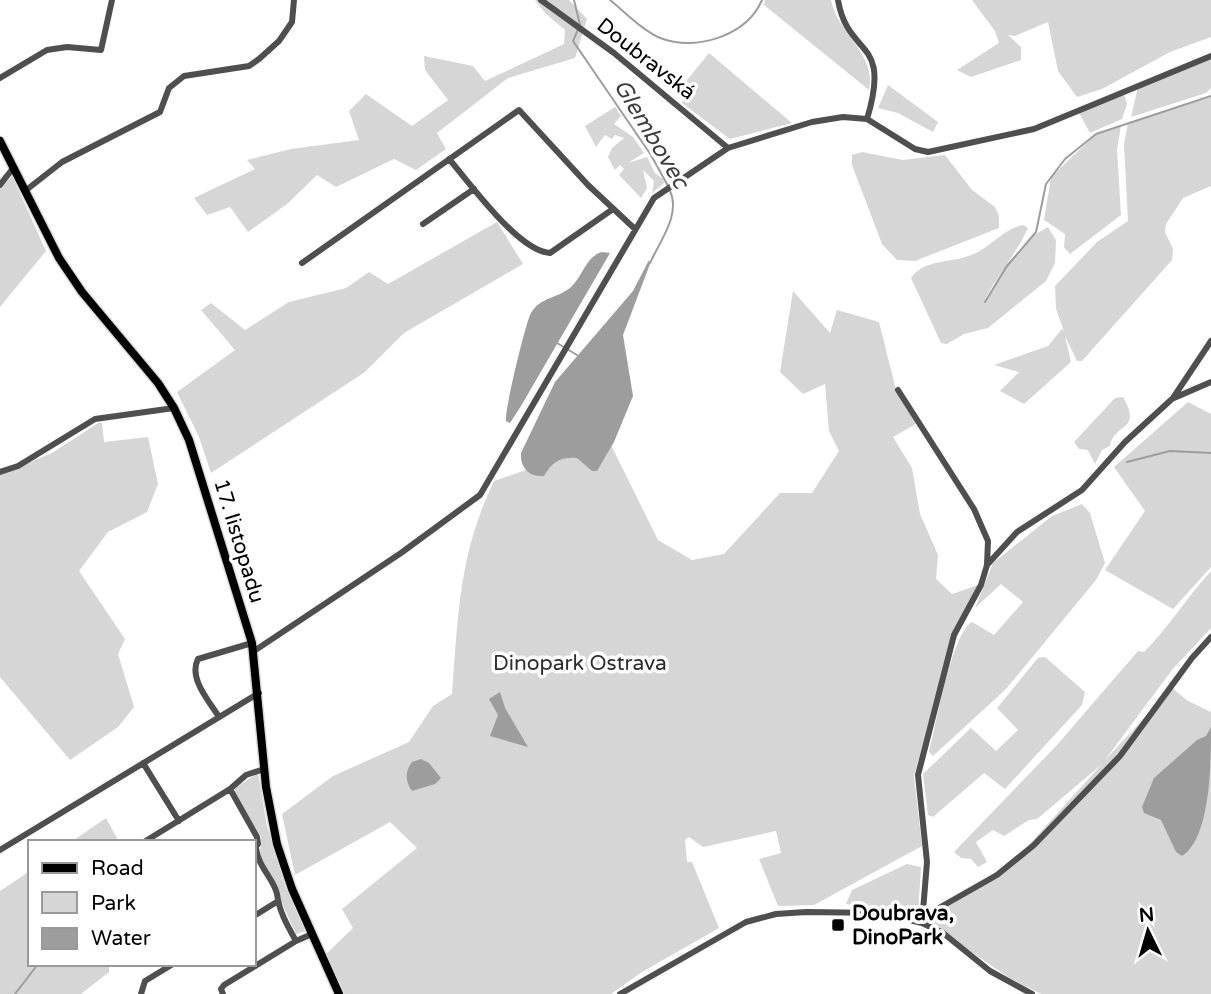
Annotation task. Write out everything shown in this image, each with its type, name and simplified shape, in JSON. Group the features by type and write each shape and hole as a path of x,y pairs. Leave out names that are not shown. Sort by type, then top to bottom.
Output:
{"main road":[{"name":"17. listopadu","path":"0,141 43,230 71,276 148,370 174,408 193,452 253,647 264,769 277,844 339,994"}],"street":[{"path":"0,78 47,50 67,47 102,50 112,0"},
{"path":"25,191 62,162 160,112 169,88 184,76 249,66 259,60 279,41 292,22 293,0"},
{"name":"Doubravská","path":"541,0 614,54 728,148"},
{"path":"838,0 842,15 875,64 875,88 867,119"},
{"path":"219,717 198,682 195,663 198,659 253,647 401,553 480,495 654,198 728,148 812,122 844,117 867,119 915,149 928,152 1034,129 1211,56"},
{"path":"302,263 519,110 635,229"},
{"path":"449,159 516,234 540,253 550,253 613,209"},
{"path":"0,186 14,167"},
{"path":"423,224 474,189"},
{"path":"987,565 1017,532 1082,490 1125,442 1174,398 1211,341"},
{"path":"1174,398 1211,382"},
{"path":"898,390 974,509 988,541 987,565 981,585 954,635 918,775 927,862 923,920"},
{"path":"0,472 18,466 95,419 174,408"},
{"path":"923,920 997,875 1034,845 1120,756 1192,658 1211,637"},
{"path":"0,850 259,693"},
{"path":"143,763 179,821"},
{"path":"147,840 230,789 246,775 264,769"},
{"path":"230,789 257,837 256,842"},
{"path":"256,852 260,866 277,894 275,903 296,941"},
{"path":"256,915 275,903"},
{"path":"620,994 726,931 776,914 880,913 923,920 990,971 1032,994"},
{"path":"256,965 312,934"},
{"path":"141,994 145,981 170,966"},
{"path":"223,994 220,989 224,985 255,966"}],"green space":[{"path":"535,0 569,0 587,19 575,58 508,78 437,133 446,149 416,170 394,159 336,187 317,175 287,204 248,232 230,207 207,215 194,198 255,169 247,160 291,149 359,140 349,111 366,94 412,126 448,100 425,70 424,56 473,66 485,81 564,44 565,30 546,14"},
{"path":"765,0 831,0 841,23 867,65 869,90 764,5"},
{"path":"972,0 1211,0 1211,37 1170,52 1102,89 1077,97 1058,71 1048,22 1015,36 1008,35 1021,47 1021,60 971,77 957,70 999,43 995,31"},
{"path":"709,53 792,123 730,139 682,103 687,80"},
{"path":"1211,57 1211,88 1206,93 1131,117 1138,87"},
{"path":"888,85 938,122 933,132 898,113 878,108"},
{"path":"1124,94 1127,104 1122,119 1090,133 1079,113"},
{"path":"1211,97 1211,186 1183,198 1166,224 1165,232 1173,249 1172,260 1082,361 1077,361 1065,336 1071,362 1024,404 1000,391 1019,372 994,365 1048,346 1062,329 1064,331 1056,309 1055,286 1097,242 1128,221 1124,144 1128,123"},
{"path":"615,107 621,116 614,124 633,137 644,153 628,163 647,157 655,173 663,179 664,183 652,193 654,181 643,170 647,188 641,198 619,175 624,169 620,165 615,170 608,157 612,148 624,138 615,135 612,139 605,135 596,147 585,126"},
{"path":"1121,125 1117,150 1121,215 1070,254 1064,247 1065,234 1044,220 1051,177 1096,134"},
{"path":"862,152 903,160 945,155 972,190 995,207 999,216 999,228 915,261 897,260 882,244 852,165 852,155"},
{"path":"12,176 46,251 0,307 0,189"},
{"path":"497,222 523,264 404,333 365,372 211,473 199,437 177,392 235,350 201,310 211,303 245,330 289,302 346,288 369,272 388,284"},
{"path":"1023,225 1028,228 1007,264 1034,235 1048,227 1056,240 1055,263 1046,281 988,328 964,334 947,344 941,343 911,278 916,272 931,264 964,258 978,252 1009,230"},
{"name":"Dinopark Ostrava","path":"793,291 830,333 837,310 879,322 896,390 916,424 893,437 912,468 920,514 938,555 936,579 952,594 978,585 955,629 914,776 922,846 814,905 778,906 759,859 781,853 776,831 703,847 689,837 685,840 687,862 692,862 719,928 642,972 611,994 344,994 326,954 353,928 342,909 417,848 390,822 295,875 282,814 333,776 409,742 433,706 452,694 462,585 482,508 494,481 609,441 658,540 692,560 724,554 780,493 812,493 839,451 829,431 825,384 803,394 780,372"},
{"path":"1123,397 1130,416 1129,422 1113,438 1110,446 1102,450 1095,464 1088,450 1079,449 1074,442 1115,398"},
{"path":"1188,402 1211,414 1211,567 1173,609 1105,570 1145,511 1114,467"},
{"path":"102,423 104,442 148,437 158,484 147,512 108,532 79,571 125,639 118,654 134,707 118,727 70,760 0,677 0,475 52,453"},
{"path":"1082,504 1090,513 1105,563 1096,580 1006,689 933,756 929,752 945,682 964,630 972,622 994,635 1023,602 1001,584 975,608 993,563 1052,516"},
{"path":"1211,571 1211,628 1172,670 1105,760 1172,688 1188,701 1211,712 1211,994 1041,994 1011,979 932,925 932,914 1017,858 1101,765 1037,819 1029,820 1004,836 993,830 976,842 987,862 978,867 971,859 961,858 954,852 1057,745 1138,651 1144,652"},
{"path":"1045,657 1085,692 1082,705 1005,789 984,773 933,817 928,815 923,774 971,728 996,751 1018,730 997,708 1038,658"},
{"path":"258,773 267,827 306,931 296,934 260,855 261,837 235,793 235,788"},
{"path":"106,818 118,840 74,840"},
{"path":"907,864 921,867 918,915 846,904 852,890"},
{"path":"28,872 28,966 109,966 109,972 81,994 0,994 0,891"}],"water":[{"path":"602,252 610,253 521,406 510,423 506,421 508,401 531,313 539,304 571,287 588,262"},
{"path":"649,260 650,264 623,335 633,396 614,442 597,471 592,471 577,458 571,458 558,461 544,476 530,473 522,463 521,453 555,382 633,291"},
{"path":"500,692 505,708 528,747 490,736 498,715 489,699"},
{"path":"1211,727 1204,816 1192,847 1182,856 1176,852 1161,820 1144,813 1142,807 1154,778 1197,740 1206,736"},
{"path":"421,759 429,763 441,778 435,784 412,791 407,772 412,762"}],"waterway":[{"name":"Glembovec","path":"574,0 580,25 573,41 651,155 668,186"},
{"path":"610,0 656,36 691,43 706,41 733,31 745,23 762,0"},
{"path":"985,302 1007,266 1036,232 1046,184 1065,159 1096,134 1211,96"},
{"name":"Glembovec","path":"650,263 671,218 673,200 670,191"},
{"name":"Glembovec","path":"557,343 577,355"},
{"path":"1127,462 1170,451 1211,453"},
{"path":"15,994 36,966"}],"place":[{"name":"Doubrava, DinoPark","path":"838,925"}]}
